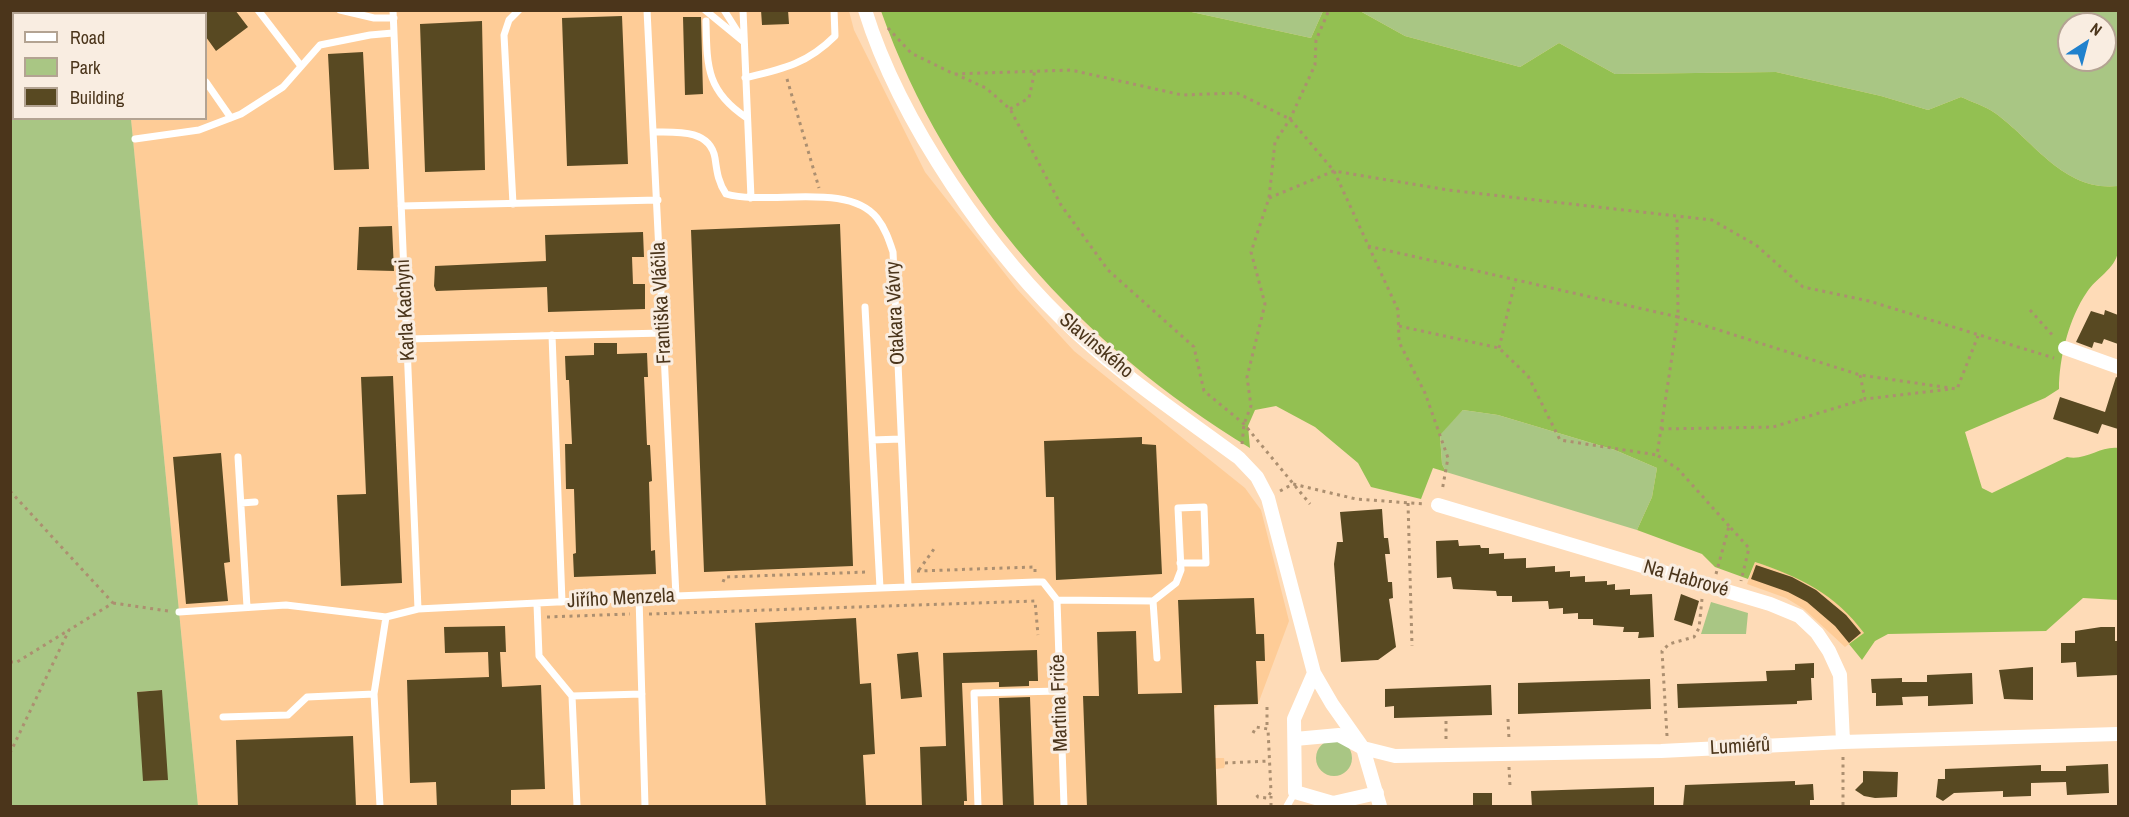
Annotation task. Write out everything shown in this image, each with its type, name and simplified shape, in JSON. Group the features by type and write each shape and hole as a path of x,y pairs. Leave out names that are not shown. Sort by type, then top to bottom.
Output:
{"street":[{"name":"Slavínského","path":"865,10 869,25 923,137 958,191 1006,257 1080,336 1239,458 1257,477 1268,498 1314,673 1332,705 1363,748 1378,800"},
{"path":"2063,354 2118,367"},
{"name":"Na Habrové","path":"1438,506 1738,594 1799,616 1817,633 1840,675 1843,749"},
{"path":"1314,673 1294,719 1296,792 1333,803 1378,800"},
{"name":"Lumiérů","path":"1295,739 1339,735 1363,748 1395,756 1843,749 2118,734"}],"lane":[{"path":"258,10 301,66"},
{"path":"340,10 374,18 393,14"},
{"path":"513,204 504,35 509,20 519,10"},
{"name":"Františka Vláčila","path":"647,10 676,596"},
{"path":"705,10 744,42"},
{"path":"724,10 744,42"},
{"path":"742,10 751,198"},
{"path":"746,78 784,68 818,53 835,36 834,10"},
{"name":"Karla Kachyni","path":"393,14 418,609"},
{"path":"705,21 707,68 711,82 728,103 747,118"},
{"path":"135,139 199,130 231,118 283,87 320,45 393,33"},
{"path":"207,83 231,118"},
{"name":"Otakara Vávry","path":"654,132 690,132 709,143 715,154 717,176 726,194 751,198 842,198 876,216 893,252 908,586"},
{"path":"401,206 658,200"},
{"path":"865,307 880,588"},
{"path":"407,339 664,333"},
{"path":"552,335 562,602"},
{"path":"872,440 901,439"},
{"path":"238,457 248,607"},
{"path":"240,503 255,502"},
{"path":"1057,600 1153,601 1176,583 1180,563 1178,508 1204,507 1206,563 1180,563"},
{"name":"Jiřího Menzela","path":"179,612 248,607 286,601 386,617 418,609 639,597 1043,582 1057,600"},
{"path":"639,597 645,807"},
{"name":"Martina Friče","path":"1057,600 1064,807"},
{"path":"1153,601 1156,658"},
{"path":"537,604 538,656 573,696 577,807"},
{"path":"380,807 374,694 386,617"},
{"path":"978,807 974,693 1060,691"},
{"path":"223,717 288,715 307,698 374,694"},
{"path":"573,696 642,694"},
{"path":"1287,807 1296,792"}],"path":[{"path":"1244,424 1251,406 1247,377 1265,303 1251,252 1269,198 1275,142 1290,119 1315,65 1316,40 1329,10"},
{"path":"869,25 887,27 911,53 986,88 1010,109 1061,205 1108,270 1194,347 1204,391 1244,424 1310,504"},
{"path":"784,68 822,198"},
{"path":"1010,109 1029,98 1035,70"},
{"path":"954,74 1071,70 1182,95 1237,93 1290,119 1334,171 1398,310 1399,342 1425,393 1448,458 1438,506"},
{"path":"1269,198 1334,171 1448,190 1677,218 1712,220 1756,245 1803,287 1869,301 2042,356 2063,354"},
{"path":"1657,455 1678,317 1677,218"},
{"path":"1368,246 1515,282 1678,317 1860,375 1957,388"},
{"path":"1499,348 1515,282"},
{"path":"2030,310 2063,354"},
{"path":"1399,326 1499,348 1527,376 1560,440 1657,455 1678,469 1749,548 1738,594"},
{"path":"1957,388 1978,336"},
{"path":"1860,375 1864,399"},
{"path":"1661,429 1773,427 1864,399 1957,388"},
{"path":"1268,498 1293,484 1356,499 1408,503 1412,646"},
{"path":"10,491 113,603"},
{"path":"1668,751 1662,651 1669,644 1694,637 1699,628 1709,586 1729,526"},
{"path":"934,549 918,571 1035,567"},
{"path":"824,573 848,572"},
{"path":"537,617 1035,601 1038,635"},
{"path":"10,662 17,662 113,603 179,612"},
{"path":"10,753 69,630"},
{"path":"1267,707 1271,807"},
{"path":"1508,719 1509,754"},
{"path":"1446,721 1446,742"},
{"path":"1253,733 1256,727 1267,727"},
{"path":"1843,749 1843,807"},
{"path":"1225,763 1270,761"},
{"path":"1255,793 1260,798 1267,798 1271,794"}],"shaded area":[{"path":"849,11 854,30 925,172 1017,289 1074,351 1245,488 1261,510 1289,621 1258,704 1218,705 1214,709 1215,758 1224,758 1225,765 1224,768 1216,769 1217,806 198,806 131,120 207,120 207,12 121,12"},
{"path":"1755,562 1794,575 1824,592 1850,614 1864,633 1845,647 1804,609 1786,598 1747,584"}],"green space":[{"path":"10,11 122,12 12,12 12,120 131,120 198,806 11,806","holes":["161,690 167,780 144,781 137,692"]},
{"path":"881,11 1187,11 1311,38 1323,11 1360,11 1405,36 1520,67 1559,43 1615,74 1776,72 1881,96 1928,110 1961,97 1983,106 2009,124 2066,173 2081,181 2099,186 2118,186 2120,228 2118,252 2113,263 2087,292 2075,314 2063,352 2059,389 2045,398 1965,432 1982,488 1992,493 2067,457 2080,457 2105,449 2118,448 2118,600 2083,598 2046,631 1888,634 1875,641 1862,660 1849,644 1864,633 1853,619 1816,588 1755,562 1748,579 1715,567 1702,554 1637,530 1652,497 1657,468 1615,450 1498,415 1463,410 1440,435 1442,464 1446,472 1433,468 1421,499 1371,487 1358,463 1315,427 1276,406 1255,410 1248,426 1250,448 1189,408 1131,363 1077,314 1027,261 982,204 943,143 909,79"},
{"path":"1187,11 1323,11 1311,38"},
{"path":"1360,11 2118,11 2118,186 2099,186 2081,181 2066,173 1995,113 1961,97 1928,110 1881,96 1776,72 1615,74 1559,43 1520,67 1405,36"},
{"path":"1463,410 1498,415 1615,450 1657,468 1652,497 1637,530 1446,472 1442,464 1440,434"},
{"path":"1711,602 1748,613 1746,634 1701,634"},
{"path":"1334,740 1347,745 1352,758 1347,771 1334,776 1321,771 1316,758 1321,745"}],"building":[{"path":"206,10 235,10 248,27 216,51 207,38"},
{"path":"761,10 788,10 789,24 762,25"},
{"path":"622,16 628,164 567,166 562,18"},
{"path":"683,17 701,17 703,94 685,95"},
{"path":"482,21 485,170 425,172 420,24"},
{"path":"363,52 369,169 334,170 328,54"},
{"path":"840,224 853,566 704,572 691,230"},
{"path":"392,226 394,271 357,270 359,227"},
{"path":"643,232 644,257 632,257 633,284 645,284 645,309 548,312 547,287 436,291 434,286 435,266 546,261 545,235"},
{"path":"2105,310 2118,315 2118,344 2104,339 2102,344 2094,342 2092,348 2076,342 2091,311 2104,315"},
{"path":"594,343 617,343 617,354 647,353 648,377 644,377 647,445 650,445 652,481 649,482 651,551 655,550 656,574 574,577 573,554 576,553 574,489 566,489 565,444 572,444 569,380 566,380 565,356 594,355"},
{"path":"393,376 402,583 341,586 337,495 366,494 361,377"},
{"path":"2116,377 2118,378 2118,429 2102,424 2098,434 2053,419 2060,397 2105,412"},
{"path":"1142,437 1142,444 1156,445 1162,574 1056,580 1054,497 1046,497 1044,441"},
{"path":"221,453 230,562 224,563 228,601 186,604 173,457"},
{"path":"1382,509 1384,538 1388,538 1390,554 1385,554 1388,582 1392,582 1393,598 1389,599 1396,647 1378,660 1341,662 1334,564 1337,542 1343,542 1340,512"},
{"path":"1458,540 1459,546 1480,545 1481,548 1489,548 1489,554 1504,553 1504,559 1526,558 1526,568 1555,566 1555,572 1570,571 1570,577 1585,576 1585,582 1607,581 1607,585 1615,584 1615,590 1630,589 1630,595 1652,594 1654,637 1638,638 1639,632 1623,632 1624,627 1593,625 1593,619 1578,619 1578,613 1563,614 1563,608 1549,609 1548,601 1512,602 1512,596 1497,596 1496,591 1453,589 1451,577 1437,578 1436,541"},
{"path":"1756,565 1792,577 1816,590 1846,615 1861,633 1849,643 1835,626 1807,602 1788,592 1751,579"},
{"path":"1681,594 1699,601 1692,626 1674,620"},
{"path":"1254,598 1256,634 1264,634 1265,661 1256,661 1258,704 1214,705 1217,807 1087,807 1083,696 1099,696 1097,632 1136,631 1138,694 1182,693 1178,600"},
{"path":"856,618 860,684 871,683 875,754 863,755 866,807 766,807 755,623"},
{"path":"505,626 506,652 500,652 502,687 541,685 545,789 511,790 511,807 437,807 436,782 410,783 407,680 489,677 488,652 445,653 444,627"},
{"path":"2115,627 2115,641 2118,641 2118,675 2077,677 2076,662 2061,663 2061,643 2075,643 2075,631"},
{"path":"1037,650 1038,681 1029,681 1029,686 999,687 999,682 962,683 967,801 964,801 964,807 922,807 920,747 946,746 943,653"},
{"path":"918,652 922,697 901,699 897,654"},
{"path":"1814,663 1814,678 1811,678 1812,700 1797,701 1797,704 1678,708 1677,684 1767,681 1766,671 1795,670 1795,664"},
{"path":"2033,667 2033,700 2004,699 1999,670"},
{"path":"1972,673 1973,704 1928,706 1928,696 1902,697 1903,705 1876,706 1876,693 1872,693 1871,679 1902,678 1902,682 1927,682 1927,675"},
{"path":"1650,679 1651,709 1518,714 1518,683"},
{"path":"1491,685 1492,715 1394,718 1394,706 1385,707 1385,689"},
{"path":"162,690 168,780 143,781 137,692"},
{"path":"1030,697 1034,807 1003,807 999,698"},
{"path":"353,736 356,807 238,807 236,740"},
{"path":"2108,764 2109,793 2067,795 2066,782 2031,783 2031,796 2003,797 2003,791 1954,793 1943,801 1936,797 1938,779 1945,779 1945,769 2041,765 2041,771 2066,771 2066,766"},
{"path":"1863,771 1898,772 1897,797 1875,798 1864,796 1855,790 1863,782"},
{"path":"1795,781 1795,785 1813,784 1814,800 1810,800 1810,807 1683,807 1685,785"},
{"path":"1654,787 1654,807 1532,807 1531,791"},
{"path":"1473,793 1492,793 1492,807 1473,807"}]}
